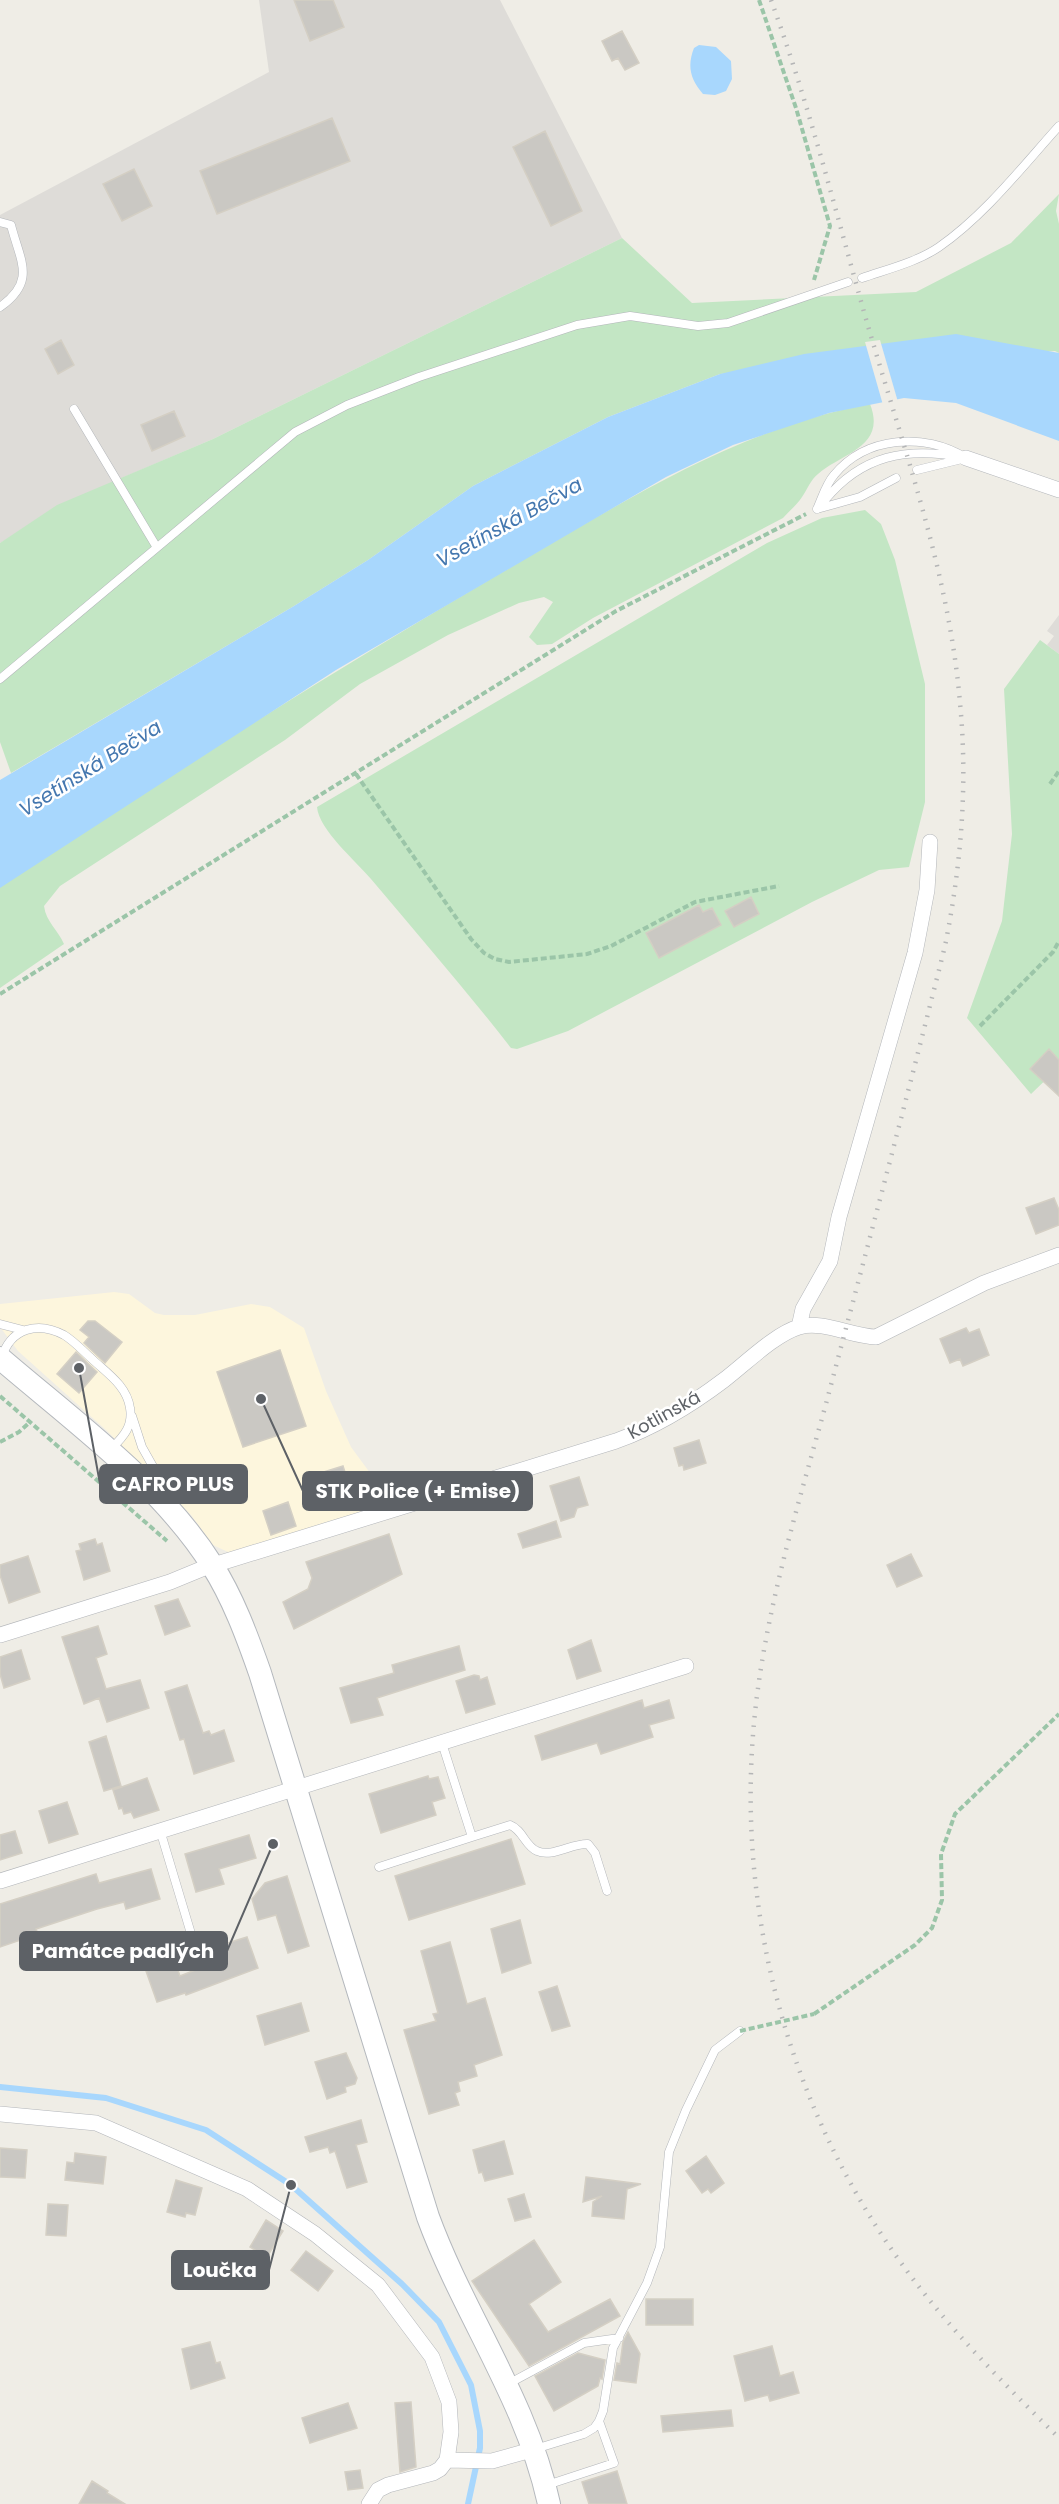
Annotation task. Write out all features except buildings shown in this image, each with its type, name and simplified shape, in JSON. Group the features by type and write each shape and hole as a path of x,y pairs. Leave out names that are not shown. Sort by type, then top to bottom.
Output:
{"main road":[{"path":"1,1359 109,1451 176,1534 213,1566 248,1641 428,2217 445,2262 506,2385 535,2450 548,2495"}],"street":[{"path":"966,458 1059,490"},
{"path":"930,842 927,891 915,953 838,1217 830,1261 803,1309 799,1327 819,1326 858,1336 876,1337 984,1283 1059,1255"},
{"name":"Kotlinská","path":"0,1635 637,1433 685,1407 780,1338 799,1327"},
{"path":"0,1881 686,1666"},
{"path":"0,2114 96,2123 247,2189 315,2234 378,2285 432,2357 450,2402 451,2432 447,2460 440,2469 378,2490 369,2504"},
{"path":"447,2460 492,2461 535,2450"}],"lane":[{"path":"862,278 918,259 938,248 992,199 1059,126"},
{"path":"0,222 11,225 24,272 18,292 0,308"},
{"path":"0,679 156,546 295,432 357,401 577,325 630,316 698,326 728,323 848,282"},
{"path":"74,409 156,546"},
{"path":"817,509 831,477 854,456 872,448 913,441 926,442 940,444 966,458"},
{"path":"817,509 849,474 868,463 939,453 966,458"},
{"path":"917,470 966,458"},
{"path":"817,509 860,497 897,478"},
{"path":"0,1324 23,1330"},
{"path":"1,1359 12,1337 23,1330 36,1327 51,1329 66,1336 119,1383 142,1447 170,1493 176,1534"},
{"path":"109,1451 126,1434 130,1409"},
{"path":"442,1743 472,1837"},
{"path":"379,1867 510,1825 522,1834 536,1851 545,1853 588,1844 595,1853 607,1891"},
{"path":"160,1830 198,1957"},
{"path":"535,2450 594,2428 603,2411 613,2348 647,2283 660,2247 669,2152 716,2050 740,2031"},
{"path":"506,2385 584,2343 619,2338"},
{"path":"548,2495 614,2463 598,2421"}],"path":[{"path":"759,0 796,108 830,226 810,296"},
{"path":"0,994 616,611 783,523 817,509"},
{"path":"1050,784 1059,771"},
{"path":"356,774 471,939 484,953 495,959 509,962 587,954 611,946 695,902 779,886"},
{"path":"980,1026 1053,952 1059,941"},
{"path":"0,1396 30,1422 176,1534"},
{"path":"0,1442 19,1432 30,1422"},
{"path":"740,2031 814,2014 915,1945 932,1928 942,1900 941,1854 955,1814 1059,1714"}],"shaded area":[{"path":"259,0 500,0 622,238 213,439 117,480 0,543 0,215 269,72"},
{"path":"1059,615 1059,654 1047,645 1054,636 1047,631"},
{"path":"114,1292 129,1294 155,1313 164,1315 195,1315 251,1304 270,1307 304,1328 326,1391 351,1447 376,1481 391,1491 394,1501 230,1553 213,1545 191,1515 106,1430 18,1351 0,1327 0,1304"}],"green space":[{"path":"1059,194 1056,211 1059,224 1059,353 1055,351 720,374 608,417 473,486 368,560 294,606 11,773 0,742 0,543 57,505 213,439 622,238 692,303 916,292 1011,243"},
{"path":"870,404 874,418 867,440 816,476 800,500 783,518 593,618 552,644 537,645 529,637 553,602 544,597 519,603 448,635 360,684 285,740 60,886 44,906 47,917 64,944 0,988 0,883 373,649 632,497 724,451 771,432 820,416"},
{"path":"865,510 881,524 895,560 925,684 925,802 909,867 879,870 812,902 568,1031 517,1049 511,1048 371,879 339,845 324,825 317,807 767,543 822,518"},
{"path":"1040,640 1059,654 1059,1067 1031,1094 967,1018 1002,921 1012,834 1004,689"}],"water":[{"path":"699,45 716,47 731,61 732,79 726,91 715,95 703,94 695,83 690,67 694,48"},
{"name":"Vsetínská Bečva","path":"956,334 1059,353 1059,441 956,403 904,398 829,413 733,445 666,477 336,670 0,888 0,780 294,606 368,560 473,486 608,417 720,374 804,354"}],"pier":[{"path":"880,340 898,402 883,405 865,342"}],"waterway":[{"path":"0,2087 106,2098 206,2130 291,2185 402,2284 439,2322 471,2385 480,2431 480,2448 468,2504"}],"railway":[{"path":"771,0 810,119 935,557 946,605 960,703 963,795 959,856 945,946 872,1230 783,1560 766,1641 754,1723 751,1796 754,1868 764,1940 780,2011 803,2080 832,2147 866,2211 924,2294 980,2358 1059,2438"}],"place":[{"name":"CAFRO PLUS","path":"79,1368"},
{"name":"STK Police (+ Emise)","path":"261,1399"},
{"name":"Památce padlých","path":"273,1844"},
{"name":"Loučka","path":"291,2185"}]}
